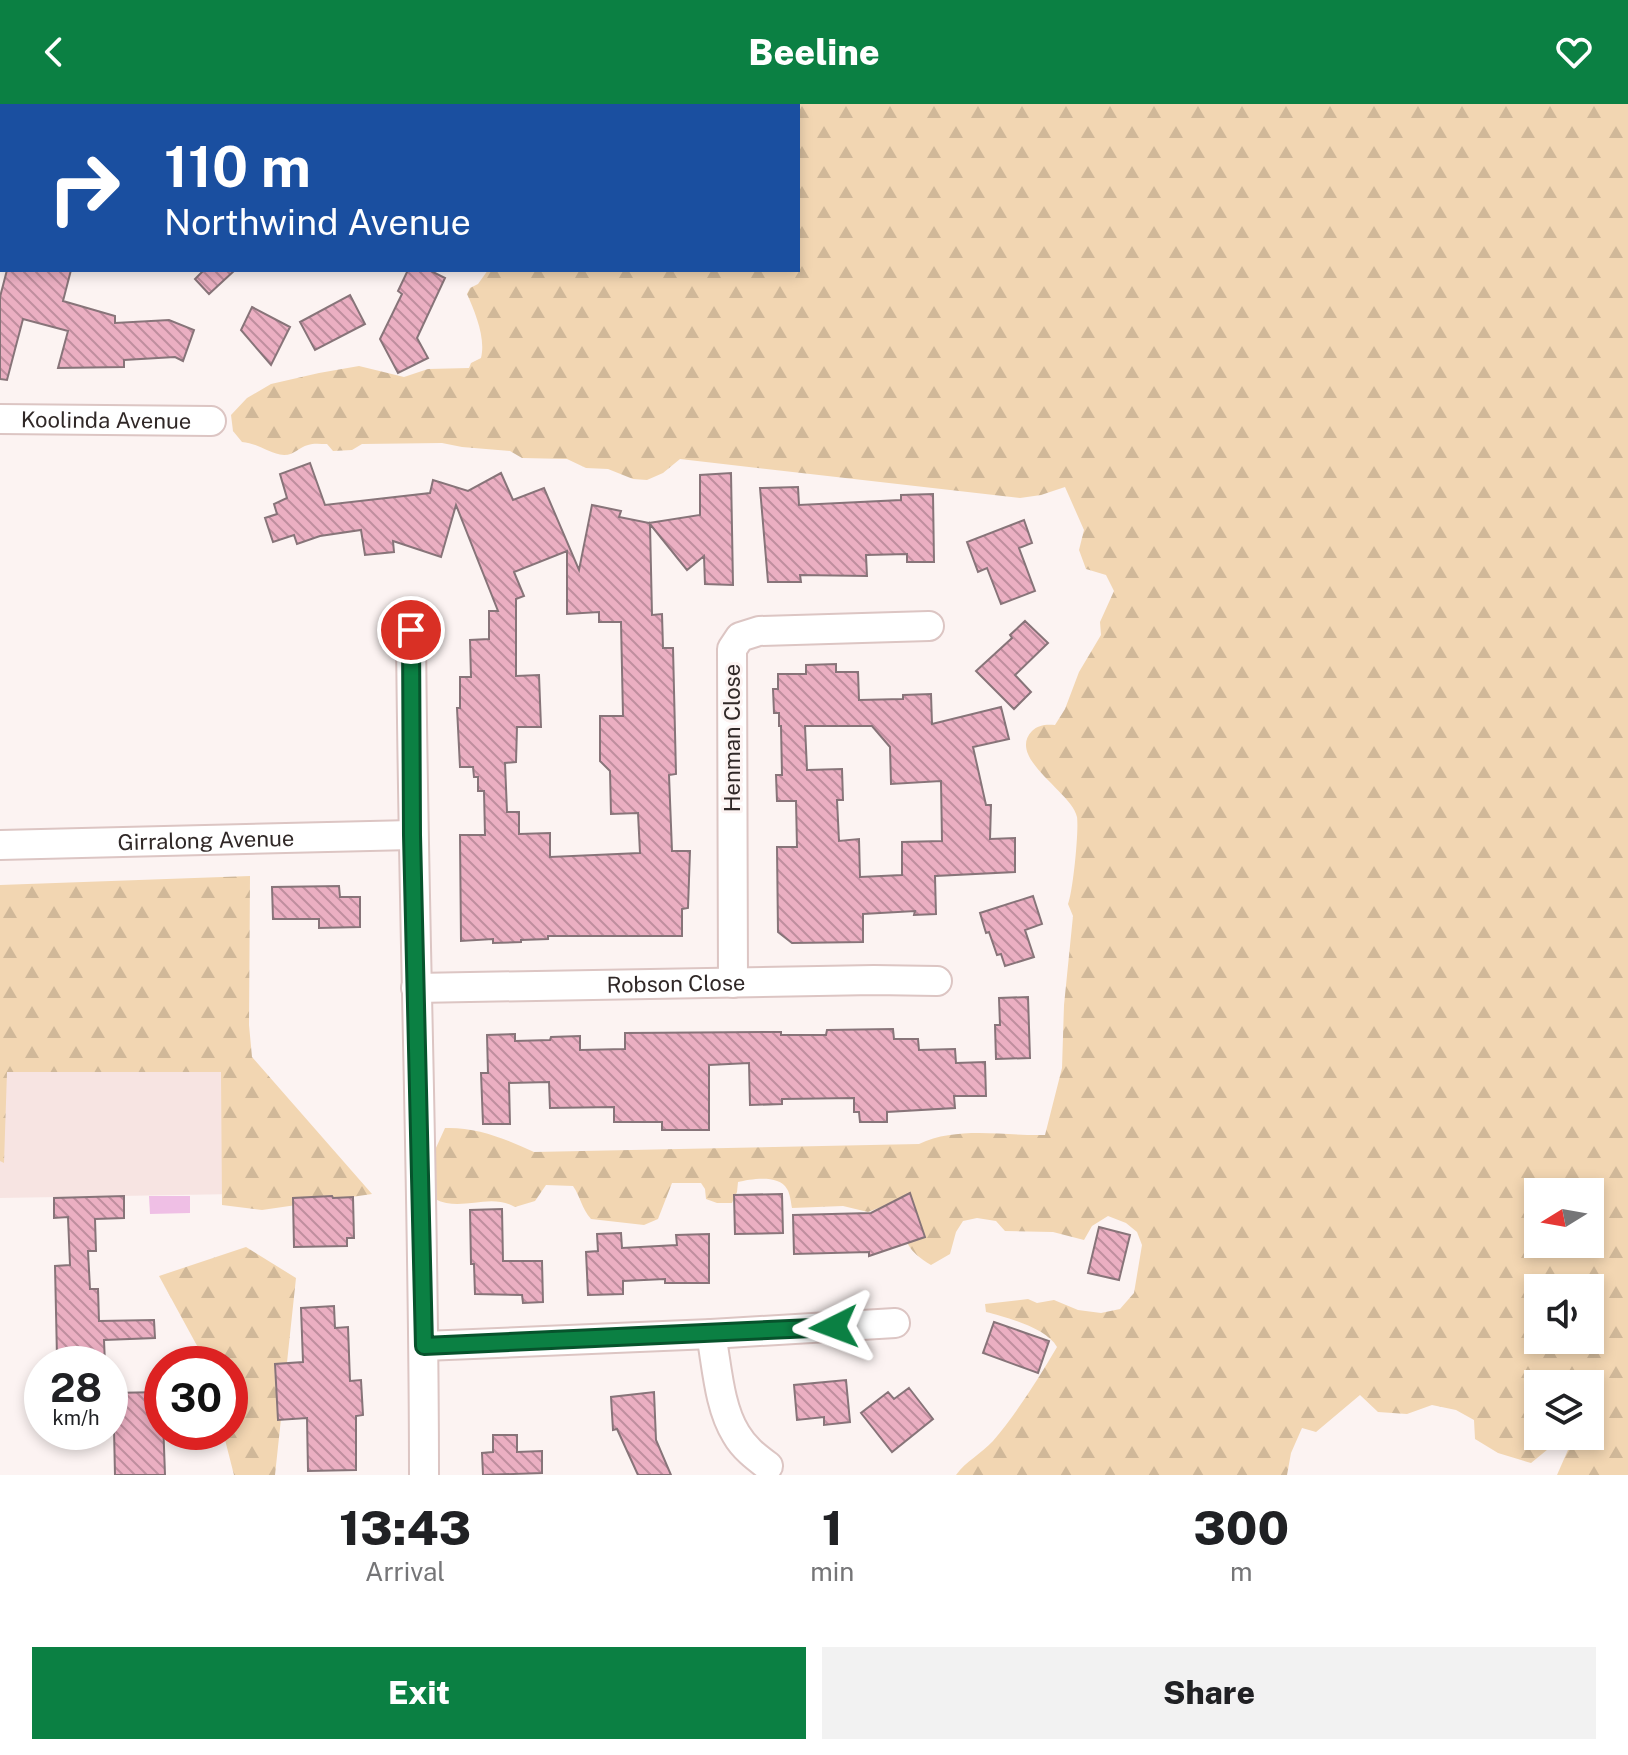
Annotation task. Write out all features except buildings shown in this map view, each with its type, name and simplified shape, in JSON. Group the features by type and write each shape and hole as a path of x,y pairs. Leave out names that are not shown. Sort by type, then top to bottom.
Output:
{"street":[{"name":"Koolinda Avenue","path":"0,419 211,421"},
{"name":"Henman Close","path":"733,983 732,649 740,637 759,631 929,626"},
{"path":"411,630 424,1475"},
{"name":"Girralong Avenue","path":"0,845 412,835"},
{"name":"Robson Close","path":"416,988 937,981"},
{"path":"424,1346 895,1323"},
{"path":"711,1334 727,1414 735,1434 748,1450 768,1466"}],"shaded area":[{"path":"231,1059 237,1194 0,1198 0,1065"},
{"path":"149,1196 190,1196 190,1213 150,1214"}],"green space":[{"path":"800,104 1628,104 1628,1475 1557,1475 1568,1450 1604,1450 1604,1370 1524,1370 1524,1450 1547,1450 1531,1463 1498,1453 1475,1439 1474,1420 1456,1410 1432,1405 1407,1414 1378,1412 1360,1395 1316,1432 1302,1428 1291,1453 1287,1475 956,1475 1002,1430 1057,1347 1035,1329 986,1312 985,1304 1028,1299 1037,1303 1054,1300 1078,1310 1101,1313 1120,1309 1134,1293 1142,1245 1137,1232 1126,1223 1108,1216 1092,1226 1084,1240 1053,1232 1005,1231 996,1221 977,1218 963,1221 956,1232 950,1254 931,1265 913,1251 905,1237 905,1198 868,1212 843,1206 792,1208 787,1189 771,1179 738,1182 732,1203 706,1199 701,1183 672,1183 658,1219 644,1225 591,1219 573,1186 546,1185 535,1201 515,1207 495,1201 455,1204 435,1199 435,1150 445,1128 480,1132 534,1152 919,1144 949,1135 1045,1135 1062,1068 1064,1005 1073,916 1068,904 1074,874 1077,817 1073,807 1033,763 1026,741 1037,727 1055,725 1065,709 1079,672 1101,635 1100,622 1114,591 1106,575 1086,569 1079,550 1084,530 1065,487 1020,498 680,459 663,473 647,480 633,479 608,469 586,468 567,459 522,458 510,451 442,443 362,444 352,450 333,451 327,444 315,444 284,455 242,442 233,431 231,415 247,398 271,384 359,366 404,377 428,369 469,368 471,363 481,358 482,350 481,334 467,294 470,288 478,284 487,272 800,272"},
{"path":"250,876 249,1025 252,1057 372,1194 262,1210 222,1205 221,1072 7,1072 4,1163 0,1161 0,885"},
{"path":"246,1247 296,1278 275,1475 234,1475 228,1450 248,1450 248,1346 197,1346 159,1276"}],"route":[{"path":"411,630 412,835 424,1346 834,1327"}]}
